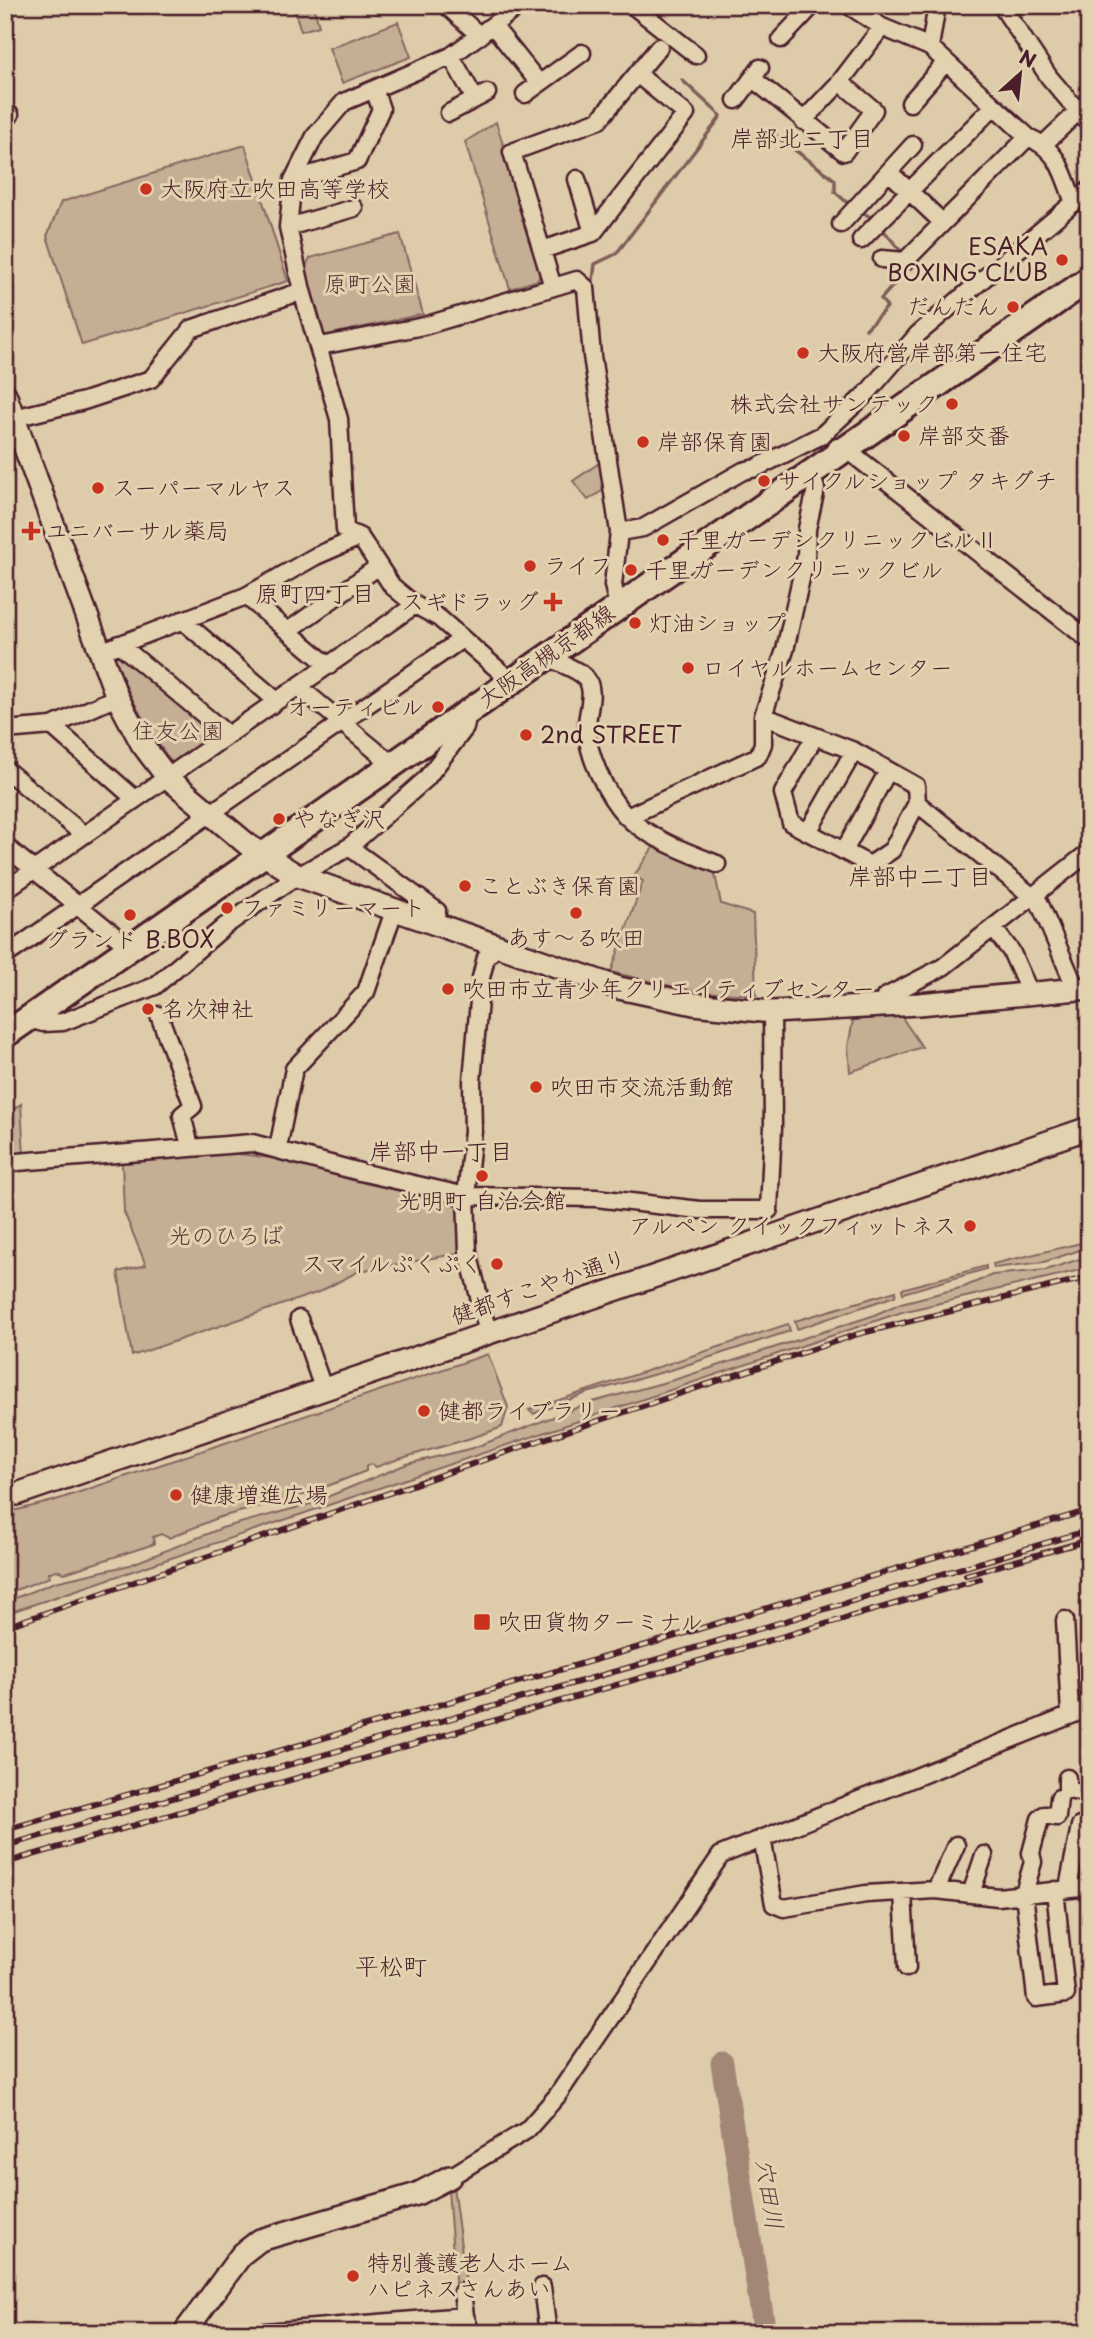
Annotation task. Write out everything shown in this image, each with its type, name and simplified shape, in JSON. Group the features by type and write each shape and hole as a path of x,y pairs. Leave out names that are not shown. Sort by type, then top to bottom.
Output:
{"main road":[{"name":"大阪高槻京都線","path":"5,1035 510,680 1088,281"}],"street":[{"path":"447,5 487,32 539,83"},
{"path":"510,680 439,618 415,605 392,586 360,537 345,530 339,419 302,291 288,227 293,180 315,136 344,102 451,56 520,5"},
{"path":"632,5 695,55"},
{"path":"782,39 813,5"},
{"path":"848,5 882,27 930,47 1028,137 1044,144 1057,157 1074,203"},
{"path":"930,47 937,5"},
{"path":"1002,6 1049,77 1083,106 1089,124"},
{"path":"803,121 840,82 882,27"},
{"path":"553,287 512,152 599,120 659,47"},
{"path":"449,113 481,96 451,56"},
{"path":"525,94 576,62"},
{"path":"910,103 946,62"},
{"path":"542,250 593,233 685,114 637,74"},
{"path":"736,100 756,74 803,121 844,152 874,110 840,82"},
{"path":"293,180 357,161 380,109 374,89"},
{"path":"861,240 994,106"},
{"path":"1044,144 1083,106"},
{"path":"882,258 908,258 1028,137"},
{"path":"841,223 913,145"},
{"path":"889,172 942,222"},
{"path":"578,179 593,233"},
{"path":"619,532 643,528 743,471 756,468 822,435 868,392 918,334 1089,190"},
{"path":"288,227 354,208"},
{"path":"320,346 425,326 577,280 586,288 592,356 619,532 613,585 618,606"},
{"path":"14,418 84,401 151,379 191,329 302,291"},
{"path":"6,396 110,648 117,697 142,744 167,776 248,845 298,876 619,988 694,1004 772,1012 896,1005 1082,989 1039,902 918,803"},
{"path":"822,435 830,444 855,456 1089,640"},
{"path":"627,817 758,756 763,744 763,716 785,650 806,556 807,529 816,489 811,472"},
{"path":"110,648 246,596 316,556 360,537"},
{"path":"288,631 379,566"},
{"path":"246,596 329,666"},
{"path":"5,890 415,605"},
{"path":"182,620 277,701"},
{"path":"5,956 462,639"},
{"path":"110,648 228,735"},
{"path":"547,656 584,677 591,691 587,726 589,747 594,763 627,817 677,849 717,863"},
{"path":"299,687 392,764"},
{"path":"5,730 52,726 117,697"},
{"path":"29,1019 43,1023 63,1022 155,986 225,926 298,876 349,847 426,779 464,728 468,710"},
{"path":"763,716 815,736 854,751 916,786 918,803 892,850 870,865 791,823 783,793 815,736"},
{"path":"52,726 135,799"},
{"path":"808,832 854,751"},
{"path":"5,769 84,835"},
{"path":"844,851 888,771"},
{"path":"5,846 128,947"},
{"path":"349,847 437,911 433,924"},
{"path":"896,1005 885,997 943,967 1089,852"},
{"path":"278,1148 294,1069 366,992 394,911"},
{"path":"993,928 1011,951 1030,993"},
{"path":"488,1333 468,1252 466,1196 473,1131 472,1081 481,978 486,957 497,947"},
{"path":"5,1163 252,1143 360,1172 466,1196 596,1198 700,1210 769,1210 773,1127 772,1012"},
{"path":"159,1015 193,1106 182,1115 190,1146"},
{"name":"健都すこやか通り","path":"5,1492 17,1494 1089,1128"},
{"path":"299,1319 310,1334 323,1388"},
{"path":"1065,1620 1070,1714"},
{"path":"190,2331 242,2254 260,2240 417,2194 527,2130 557,2096 721,1855 1089,1708"},
{"path":"1067,1778 1067,1790 1089,1794"},
{"path":"1059,1798 1057,1817 1044,1815 1040,1819 1031,1853 1033,1862 1024,1893 1036,1998 1066,1994 1062,1889 1080,1826 1089,1827"},
{"path":"762,1838 774,1904 784,1908 903,1892 936,1890 998,1897 1089,1887"},
{"path":"936,1890 956,1845"},
{"path":"971,1894 984,1855"},
{"path":"902,1960 903,1892"},
{"path":"541,2287 548,2333"},
{"path":"462,2292 465,2316 471,2333"},
{"path":"253,2333 327,2324 465,2316"}],"green space":[{"path":"293,5 313,5 319,26 301,31"},
{"path":"398,22 411,57 342,83 329,48"},
{"path":"496,122 542,270 538,280 510,289 465,142"},
{"path":"245,145 288,281 82,345 47,236 61,202"},
{"name":"原町公園","path":"400,234 423,314 323,336 304,269 310,258"},
{"path":"605,459 608,487 588,500 573,481"},
{"name":"住友公園","path":"122,653 217,731 216,736 174,765 147,726 126,686 114,657"},
{"path":"656,843 714,869 721,904 753,914 756,995 697,992 611,972 643,881 634,876"},
{"path":"901,1016 922,1047 850,1072 848,1047 853,1020"},
{"path":"21,1104 24,1155 5,1156 5,1116"},
{"name":"光のひろば","path":"230,1153 272,1158 455,1205 460,1210 461,1253 359,1271 319,1292 132,1356 118,1272 146,1265 124,1212 122,1163"},
{"path":"1089,1241 1089,1247 1044,1262 994,1268 993,1264"},
{"path":"1089,1256 1089,1268 902,1312 5,1614 5,1602 55,1582 130,1565 222,1528 310,1504 407,1464 473,1448 589,1403 677,1379 872,1316 901,1303 964,1287 992,1275 1046,1270"},
{"path":"986,1266 986,1269 903,1293 902,1289"},
{"path":"896,1291 895,1296 797,1329 795,1321"},
{"path":"788,1324 790,1331 674,1369 587,1393 533,1414 529,1410"},
{"name":"健康増進広場","path":"488,1354 508,1407 502,1427 376,1467 372,1464 366,1466 366,1471 307,1494 270,1503 268,1498 262,1501 262,1506 220,1517 169,1538 161,1534 153,1537 154,1544 65,1573 56,1570 48,1573 50,1577 5,1594 5,1513 53,1501"},
{"path":"453,2186 467,2291 456,2292 448,2190"}],"waterway":[{"path":"592,289 595,264 616,254 719,119 720,115 682,80"},
{"path":"740,128 765,142 771,132 835,180 835,192 851,206"},
{"path":"858,210 876,220"},
{"path":"880,226 904,255"},
{"path":"866,329 887,307 881,299 910,266"},
{"name":"穴田川","path":"722,2063 765,2333"}],"railway":[{"path":"5,1627 541,1440 858,1334 1089,1277"},
{"path":"5,1830 643,1646 1089,1510"},
{"path":"5,1846 648,1662 1089,1530"},
{"path":"966,1575 1089,1540"},
{"path":"5,1863 980,1579"}],"place":[{"name":"大阪府立吹田高等学校","path":"146,189"},
{"name":"ESAKA BOXING CLUB","path":"1062,260"},
{"name":"だんだん","path":"1013,307"},
{"name":"大阪府営岸部第一住宅","path":"803,353"},
{"name":"株式会社サンテック","path":"952,404"},
{"name":"岸部交番","path":"904,436"},
{"name":"岸部保育園","path":"643,442"},
{"name":"サイクルショップ タキグチ","path":"764,481"},
{"name":"スーパーマルヤス","path":"98,488"},
{"name":"ユニバーサル薬局","path":"31,531"},
{"name":"千里ガーデンクリニックビルⅡ","path":"663,540"},
{"name":"ライフ","path":"530,566"},
{"name":"千里ガーデンクリニックビル","path":"631,570"},
{"name":"スギドラッグ","path":"553,602"},
{"name":"灯油ショップ","path":"635,623"},
{"name":"ロイヤルホームセンター","path":"688,668"},
{"name":"オーティビル","path":"438,707"},
{"name":"2nd STREET","path":"526,735"},
{"name":"やなぎ沢","path":"279,819"},
{"name":"ことぶき保育園","path":"465,886"},
{"name":"ファミリーマート","path":"227,908"},
{"name":"あす～る吹田","path":"576,913"},
{"name":"グランド B.BOX","path":"130,915"},
{"name":"吹田市立青少年クリエイティブセンター","path":"448,989"},
{"name":"名次神社","path":"148,1009"},
{"name":"吹田市交流活動館","path":"536,1087"},
{"name":"光明町 自治会館","path":"482,1176"},
{"name":"アルペン クイックフィットネス","path":"970,1226"},
{"name":"スマイルぷくぷく","path":"497,1264"},
{"name":"健都ライブラリー","path":"424,1411"},
{"name":"健康増進広場","path":"176,1495"},
{"name":"吹田貨物ターミナル","path":"482,1622"},
{"name":"特別養護老人ホーム ハピネスさんあい","path":"353,2276"}],"district":[{"name":"岸部北二丁目","path":"802,139"},
{"name":"原町四丁目","path":"315,594"},
{"name":"岸部中二丁目","path":"920,877"},
{"name":"岸部中一丁目","path":"441,1152"},
{"name":"平松町","path":"391,1967"}]}
